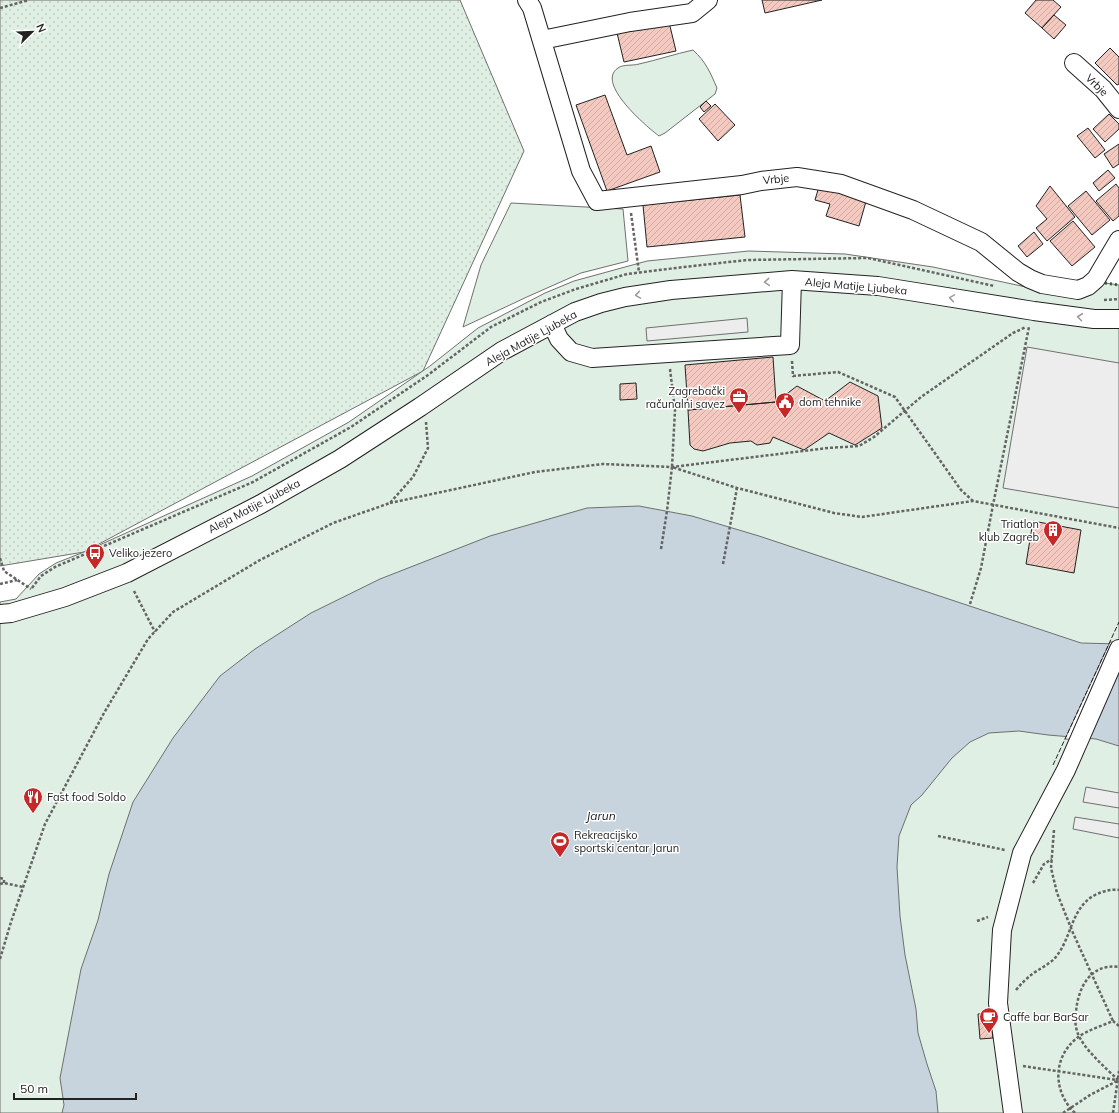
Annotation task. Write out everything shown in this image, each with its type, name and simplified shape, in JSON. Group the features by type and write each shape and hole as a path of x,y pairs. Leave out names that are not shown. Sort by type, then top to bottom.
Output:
{"street":[{"name":"Vrbje","path":"526,0 532,8 581,171 597,201 742,186 761,181 797,177 841,184 912,210 981,242 1018,272 1030,279 1042,284 1078,290 1088,286 1096,279 1119,240"},
{"path":"542,40 630,22 692,12 708,0"},
{"name":"Vrbje","path":"1074,63 1103,89 1119,109"},
{"path":"552,324 559,339 571,352 592,358 790,345 792,280"},
{"name":"Aleja Matije Ljubeka","path":"6,614 64,597 127,573 261,504 340,459 502,351 575,312 600,303 625,297 670,290 792,280 878,286 1034,311 1094,319 1119,320"},
{"path":"1013,1113 998,1003 1002,930 1022,853 1066,770 1119,649"}],"path":[{"path":"0,8 29,0"},
{"path":"629,198 639,272"},
{"path":"6,614 31,590 41,576 55,567 253,482 351,427 428,375 491,327 562,294 627,274 746,260 868,258 995,286"},
{"path":"1103,300 1119,299"},
{"path":"0,959 10,922 49,817 104,713 148,639 173,612 260,560 333,523 390,503 535,472 603,464 672,467 798,451 859,446 874,437 921,397 1013,333 1029,326 981,568 970,604"},
{"path":"790,345 793,376 838,372 895,397 961,490 973,501"},
{"path":"661,550 672,467 675,410 668,353"},
{"path":"390,503 414,477 428,448 427,424 420,407"},
{"path":"672,467 737,488 834,513 862,517 973,501 1119,528"},
{"path":"723,564 737,488"},
{"path":"0,558 4,570 31,590"},
{"path":"0,584 17,580"},
{"path":"134,591 154,632"},
{"path":"1055,824 1052,868 1057,893 1070,926 1113,1021 1119,1026"},
{"path":"938,836 1022,853"},
{"path":"0,878 4,879 4,882 23,887"},
{"path":"0,884 1,885 4,882"},
{"path":"1015,991 1030,976 1054,959 1063,944 1080,907 1087,900 1105,891 1119,890"},
{"path":"1118,1080 1094,1057 1079,1036 1075,1025 1080,989 1092,974 1104,968 1119,967"},
{"path":"1076,1113 1070,1108 1064,1099 1058,1079 1060,1061 1070,1044 1079,1036 1113,1021"},
{"path":"1022,1066 1118,1080"},
{"path":"1113,1113 1119,1071"},
{"path":"1063,1113 1090,1095 1118,1080"}],"green space":[{"path":"0,0 460,0 524,151 423,371 84,552 0,566"},
{"path":"693,50 710,72 717,88 715,94 659,136 644,124 625,104 613,84 613,75 618,68 623,66 637,65"},
{"path":"511,203 623,209 628,261 581,273 463,327 481,265"},
{"name":"Rekreacijsko sportski centar Jarun","path":"749,251 845,254 933,267 1026,287 1092,293 1105,283 1119,285 1119,1113 0,1113 0,602 16,599 39,574 56,563 84,552 252,476 349,422 430,366 478,328 545,293 574,281 647,261"}],"shaded area":[{"path":"747,318 748,332 647,341 646,328"},
{"path":"1027,347 1119,363 1119,508 1003,488"},
{"path":"1086,787 1119,793 1119,808 1083,802"},
{"path":"1075,817 1119,824 1119,838 1073,829"}],"water":[{"name":"Jarun","path":"639,506 692,516 759,536 1081,643 1119,644 1119,746 1096,739 1019,731 989,733 970,742 952,758 922,795 911,805 899,836 897,867 900,916 905,955 916,1009 918,1033 936,1091 938,1113 62,1113 64,1105 60,1078 81,969 98,920 109,874 133,802 173,738 220,676 255,649 311,613 380,579 490,536 587,508"}],"pier":[{"path":"1110,642 1119,642 1086,740 1065,739"}],"building":[{"path":"762,0 822,0 765,13"},
{"path":"1036,0 1053,0 1061,7 1042,28 1025,13"},
{"path":"1054,15 1066,25 1054,39 1042,28"},
{"path":"669,22 676,51 624,62 617,33"},
{"path":"1110,48 1119,57 1119,84 1117,85 1095,63"},
{"path":"605,95 627,155 651,146 660,172 607,191 576,105"},
{"path":"706,101 711,106 704,112 700,107"},
{"path":"715,104 735,125 718,141 699,119"},
{"path":"1109,114 1119,124 1119,129 1105,142 1093,129"},
{"path":"1088,128 1105,150 1095,158 1077,136"},
{"path":"1119,144 1119,164 1113,168 1104,154"},
{"path":"1108,170 1115,178 1099,191 1093,183"},
{"path":"820,183 867,198 859,226 826,216 830,204 815,200"},
{"path":"1116,184 1119,188 1119,216 1113,221 1096,201"},
{"path":"1050,186 1075,217 1047,241 1036,228 1047,219 1036,206"},
{"path":"1086,191 1110,220 1092,235 1068,206"},
{"path":"740,195 745,237 647,247 643,205"},
{"path":"1073,221 1095,247 1072,266 1050,241"},
{"path":"1034,232 1043,244 1027,257 1018,246"},
{"path":"773,357 776,402 688,410 685,365"},
{"name":"dom tehnike","path":"850,382 878,396 882,428 855,445 829,433 804,450 773,437 770,443 757,445 751,441 730,443 703,451 694,449 690,445 688,410 776,402 797,386 825,401"},
{"path":"636,383 637,399 620,400 620,384"},
{"name":"Triatlon klub Zagreb","path":"1033,521 1081,530 1074,573 1026,564"},
{"path":"990,1013 993,1038 980,1039 978,1014"}],"hedge":[{"path":"1105,283 1119,285"}],"fence":[{"path":"1053,765 1119,622"}],"place":[{"name":"Zagrebački računalni savez","path":"739,414"},
{"name":"dom tehnike","path":"785,419"},
{"name":"Triatlon klub Zagreb","path":"1053,547"},
{"name":"Veliko jezero","path":"95,570"},
{"name":"Fast food Soldo","path":"33,814"},
{"name":"Rekreacijsko sportski centar Jarun","path":"560,858"},
{"name":"Caffe bar BarSar","path":"989,1034"}]}
